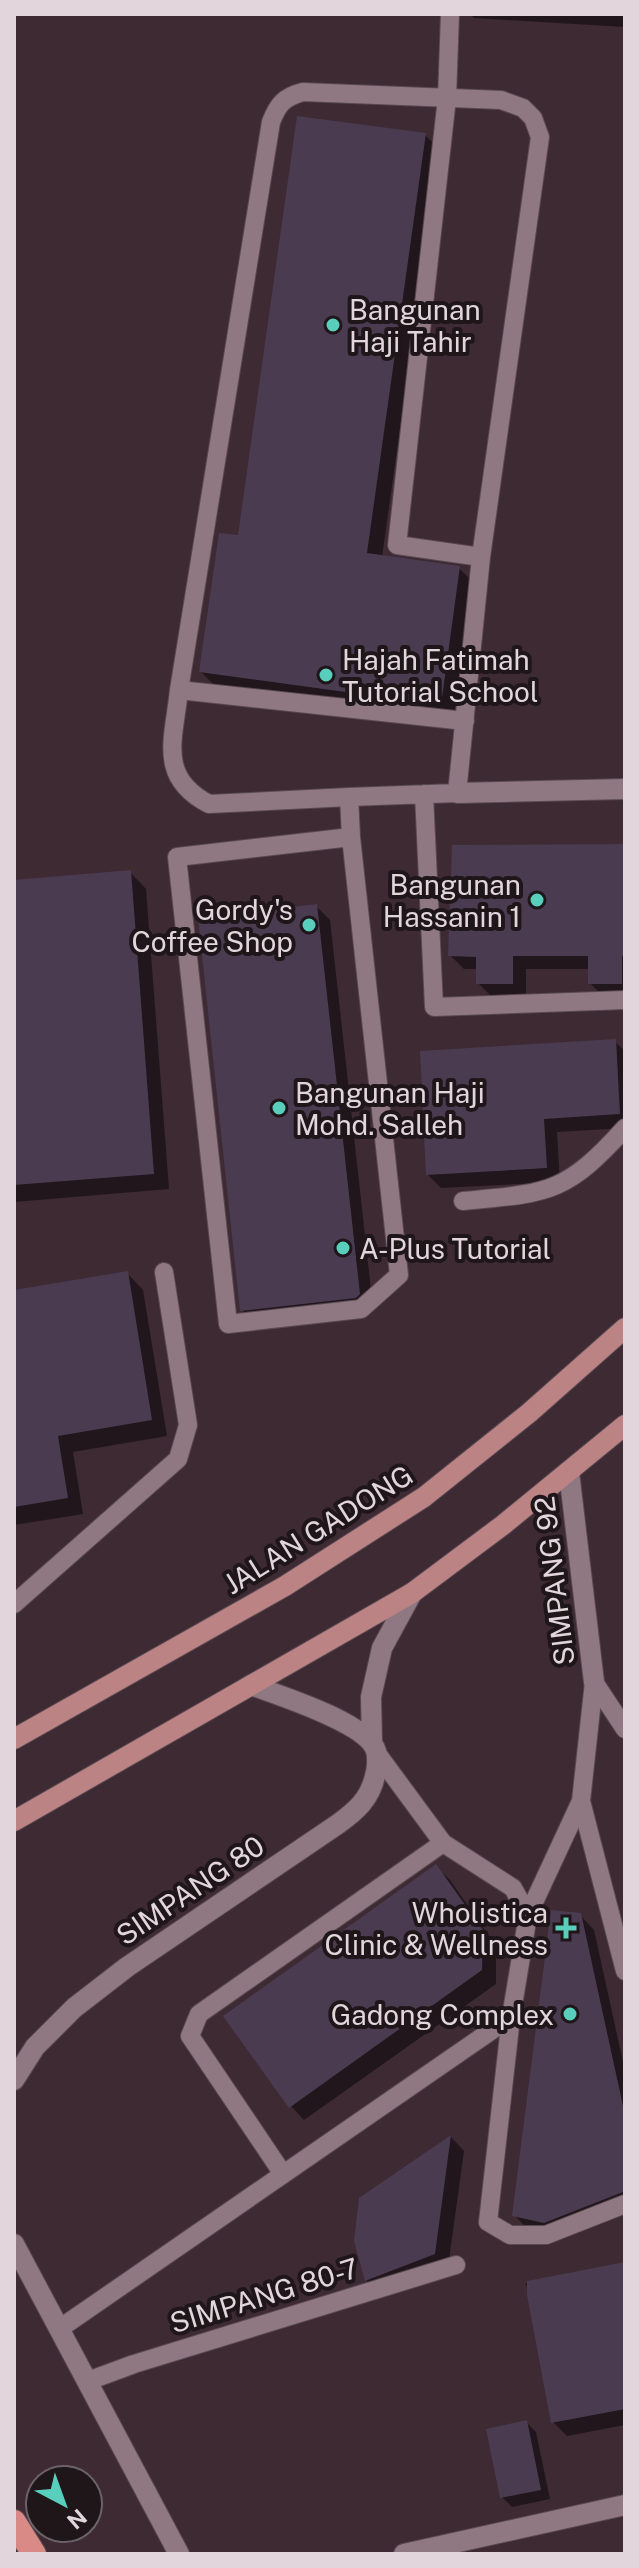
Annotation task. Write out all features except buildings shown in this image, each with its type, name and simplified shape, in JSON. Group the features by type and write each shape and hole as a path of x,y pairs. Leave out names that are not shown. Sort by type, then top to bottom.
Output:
{"highway":[{"path":"14,2522 34,2554"}],"main road":[{"name":"JALAN GADONG","path":"14,1739 285,1586 424,1497 529,1413 625,1328"},
{"path":"14,1821 412,1593 625,1425"}],"street":[{"path":"457,793 625,789"},
{"name":"SIMPANG 92","path":"569,1472 594,1682"},
{"name":"SIMPANG 80","path":"14,2080 35,2047 74,2008 127,1967 358,1809 371,1792 376,1773 371,1697 382,1648 412,1593"},
{"path":"251,1685 332,1714 374,1748"},
{"path":"14,2244 179,2554"},
{"path":"404,2554 625,2505"}],"lane":[{"path":"450,14 447,98 397,545 481,557"},
{"path":"303,92 447,98 509,102 523,108 533,118 540,137 481,557 457,793 209,804 193,796 172,765 179,690 271,122 277,106 288,96 303,92"},
{"path":"179,690 465,721"},
{"path":"424,794 434,1007 625,1000"},
{"path":"349,797 399,1275 361,1309 228,1324 177,857 351,837"},
{"path":"463,1201 531,1195 553,1189 587,1167 625,1128"},
{"path":"14,1604 178,1459 188,1425 164,1272"},
{"path":"594,1682 625,1729"},
{"path":"594,1682 581,1801 528,1915 511,2017 488,2222 510,2235 546,2235 625,2204"},
{"path":"374,1748 443,1843 513,1888 528,1915"},
{"path":"581,1801 625,1971"},
{"path":"283,2174 190,2036 199,2014 443,1843"},
{"path":"59,2329 511,2017"},
{"name":"SIMPANG 80-7","path":"88,2381 456,2265"}],"place":[{"name":"Bangunan Haji Tahir","path":"333,325"},
{"name":"Hajah Fatimah Tutorial School","path":"326,675"},
{"name":"Bangunan Hassanin 1","path":"537,900"},
{"name":"Gordy's Coffee Shop","path":"309,925"},
{"name":"Bangunan Haji Mohd. Salleh","path":"279,1108"},
{"name":"A-Plus Tutorial","path":"343,1248"},
{"name":"Wholistica Clinic & Wellness","path":"566,1928"},
{"name":"Gadong Complex","path":"570,2014"}]}
